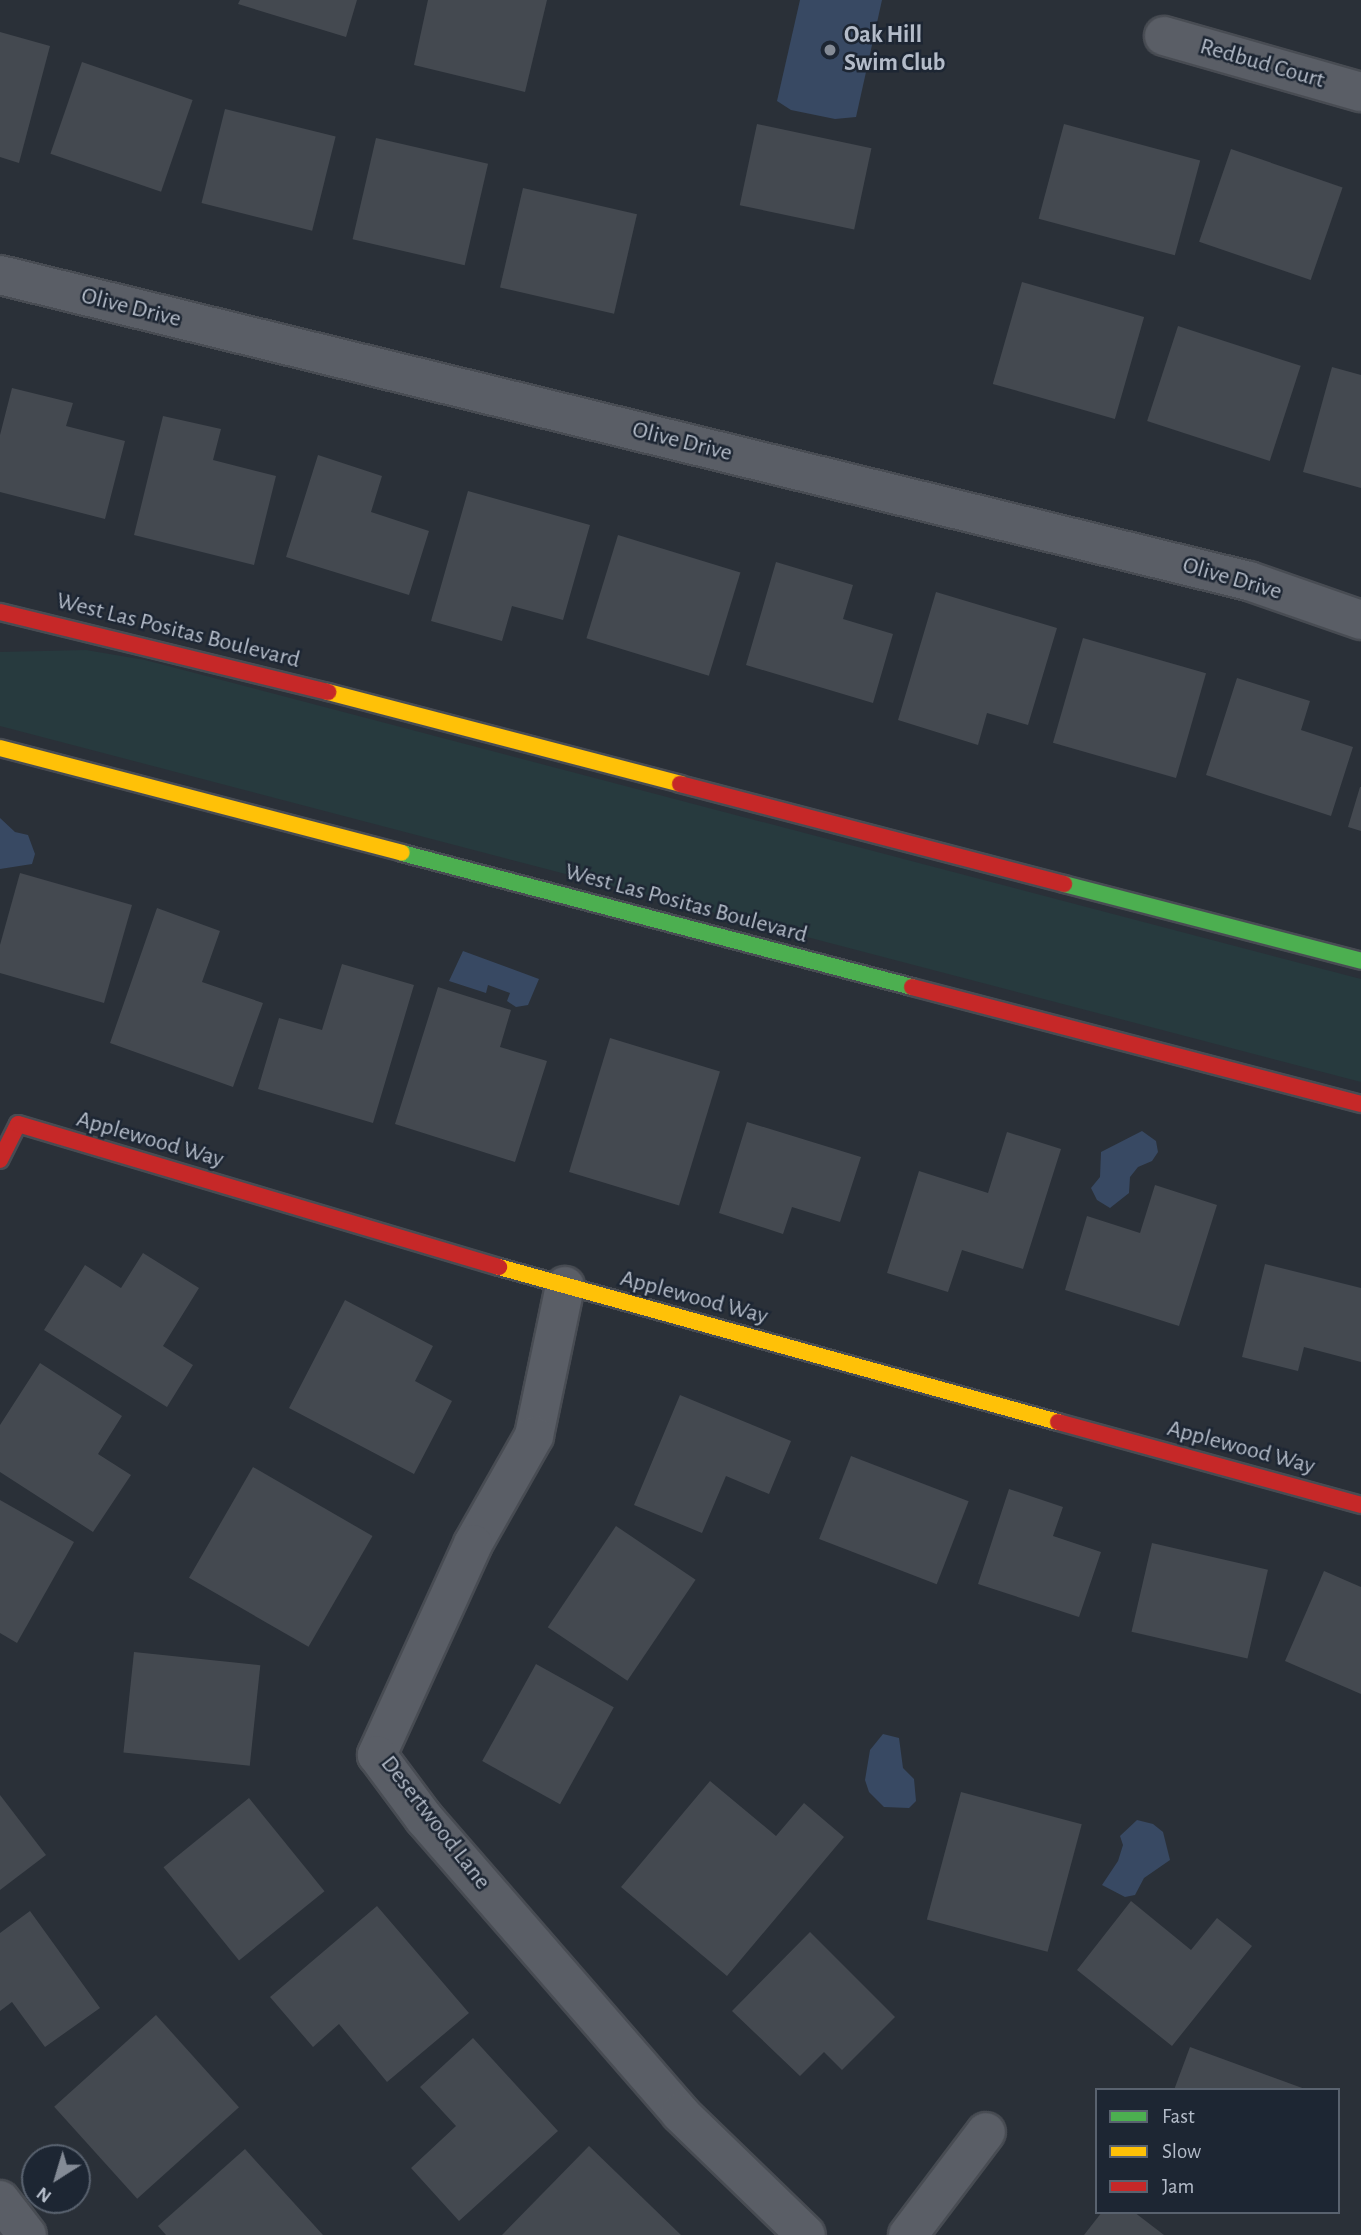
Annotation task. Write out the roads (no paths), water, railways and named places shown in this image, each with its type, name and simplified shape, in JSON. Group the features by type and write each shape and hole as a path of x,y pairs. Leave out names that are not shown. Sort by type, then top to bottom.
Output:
{"main road":[{"name":"West Las Positas Boulevard","path":"0,612 100,633 1361,961"},
{"name":"West Las Positas Boulevard","path":"0,748 1361,1104"},
{"name":"Applewood Way","path":"0,1160 18,1124 565,1286 1361,1505"}],"street":[{"name":"Redbud Court","path":"1164,36 1361,92"},
{"name":"Olive Drive","path":"0,275 1249,581 1361,620"},
{"name":"Desertwood Lane","path":"565,1286 534,1436 473,1545 377,1755 424,1818 680,2113 806,2235"},
{"path":"908,2235 986,2132"},
{"path":"0,2200 27,2235"}],"water":[{"name":"Oak Hill Swim Club","path":"800,0 882,0 856,117 835,119 791,110 777,101"},
{"path":"0,818 15,832 28,835 35,854 32,864 0,869"},
{"path":"463,951 539,979 528,1005 516,1007 507,1001 510,993 488,985 486,993 449,981"},
{"path":"1142,1131 1156,1141 1158,1152 1152,1161 1138,1167 1130,1177 1129,1193 1110,1208 1097,1200 1091,1188 1100,1177 1101,1152"},
{"path":"883,1734 899,1738 903,1768 914,1779 916,1801 909,1808 884,1807 869,1792 865,1780 870,1750"},
{"path":"1137,1820 1153,1824 1163,1832 1170,1860 1144,1878 1135,1895 1125,1897 1102,1885 1118,1861 1123,1845 1120,1836"}],"place":[{"name":"Oak Hill Swim Club","path":"830,50"}]}
